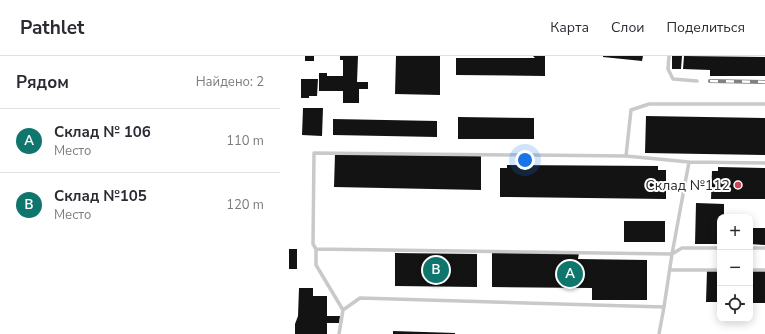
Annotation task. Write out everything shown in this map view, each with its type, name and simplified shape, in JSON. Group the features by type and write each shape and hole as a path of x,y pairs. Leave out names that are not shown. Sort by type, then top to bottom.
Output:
{"lane":[{"path":"669,56 668,70 673,79 697,80"},
{"path":"626,156 631,110 649,104 765,104"},
{"path":"339,334 343,310 316,265 316,249 313,244 314,153 626,156 689,162 765,163"},
{"path":"659,334 689,162"},
{"path":"316,249 672,254 682,248 717,248"},
{"path":"753,248 765,248"},
{"path":"670,270 717,270"},
{"path":"753,270 765,270"},
{"path":"343,310 360,298 664,307"}],"building":[{"path":"305,56 314,56 314,61 305,61"},
{"path":"340,56 358,56 357,82 368,82 368,89 359,89 359,103 343,103 343,91 319,91 319,73 327,73 327,76 343,76 343,60 340,60"},
{"path":"396,56 440,56 440,95 395,94"},
{"path":"533,56 545,56 545,76 456,75 456,58 535,58"},
{"path":"603,56 643,56 642,61"},
{"path":"672,56 682,56 681,69 672,69"},
{"path":"684,56 765,57 765,76 710,76 710,70 683,69"},
{"path":"301,79 318,79 317,96 301,98"},
{"path":"303,108 323,108 322,136 302,135"},
{"path":"646,116 765,118 765,155 645,153"},
{"path":"458,117 534,118 534,139 458,139"},
{"path":"333,119 437,121 437,137 333,135"},
{"path":"335,154 481,156 481,190 334,187"},
{"path":"507,165 658,166 658,170 666,170 666,199 500,197 500,168 507,168"},
{"name":"Склад №112","path":"718,167 765,168 765,199 711,199 712,171 718,171"},
{"path":"696,203 724,204 724,214 717,214 717,244 695,244"},
{"path":"624,221 665,221 665,242 624,242"},
{"path":"753,228 765,228 765,245 753,244"},
{"path":"289,249 297,249 297,269 289,269"},
{"path":"492,252 579,253 578,259 647,260 647,300 592,300 592,288 492,287"},
{"path":"395,253 477,254 477,287 395,286"},
{"path":"707,270 717,270 717,302 706,302"},
{"path":"753,271 765,271 765,303 753,303"},
{"path":"299,288 313,288 313,296 327,296 327,316 340,316 339,323 327,323 327,334 295,334 295,324 298,316"},
{"path":"393,331 455,333 455,334 393,334"}],"railway":[{"path":"710,81 765,82"}],"place":[{"name":"Склад №112","path":"738,185"},
{"name":"Склад №105","path":"436,270"},
{"name":"Склад № 106","path":"570,274"}]}
